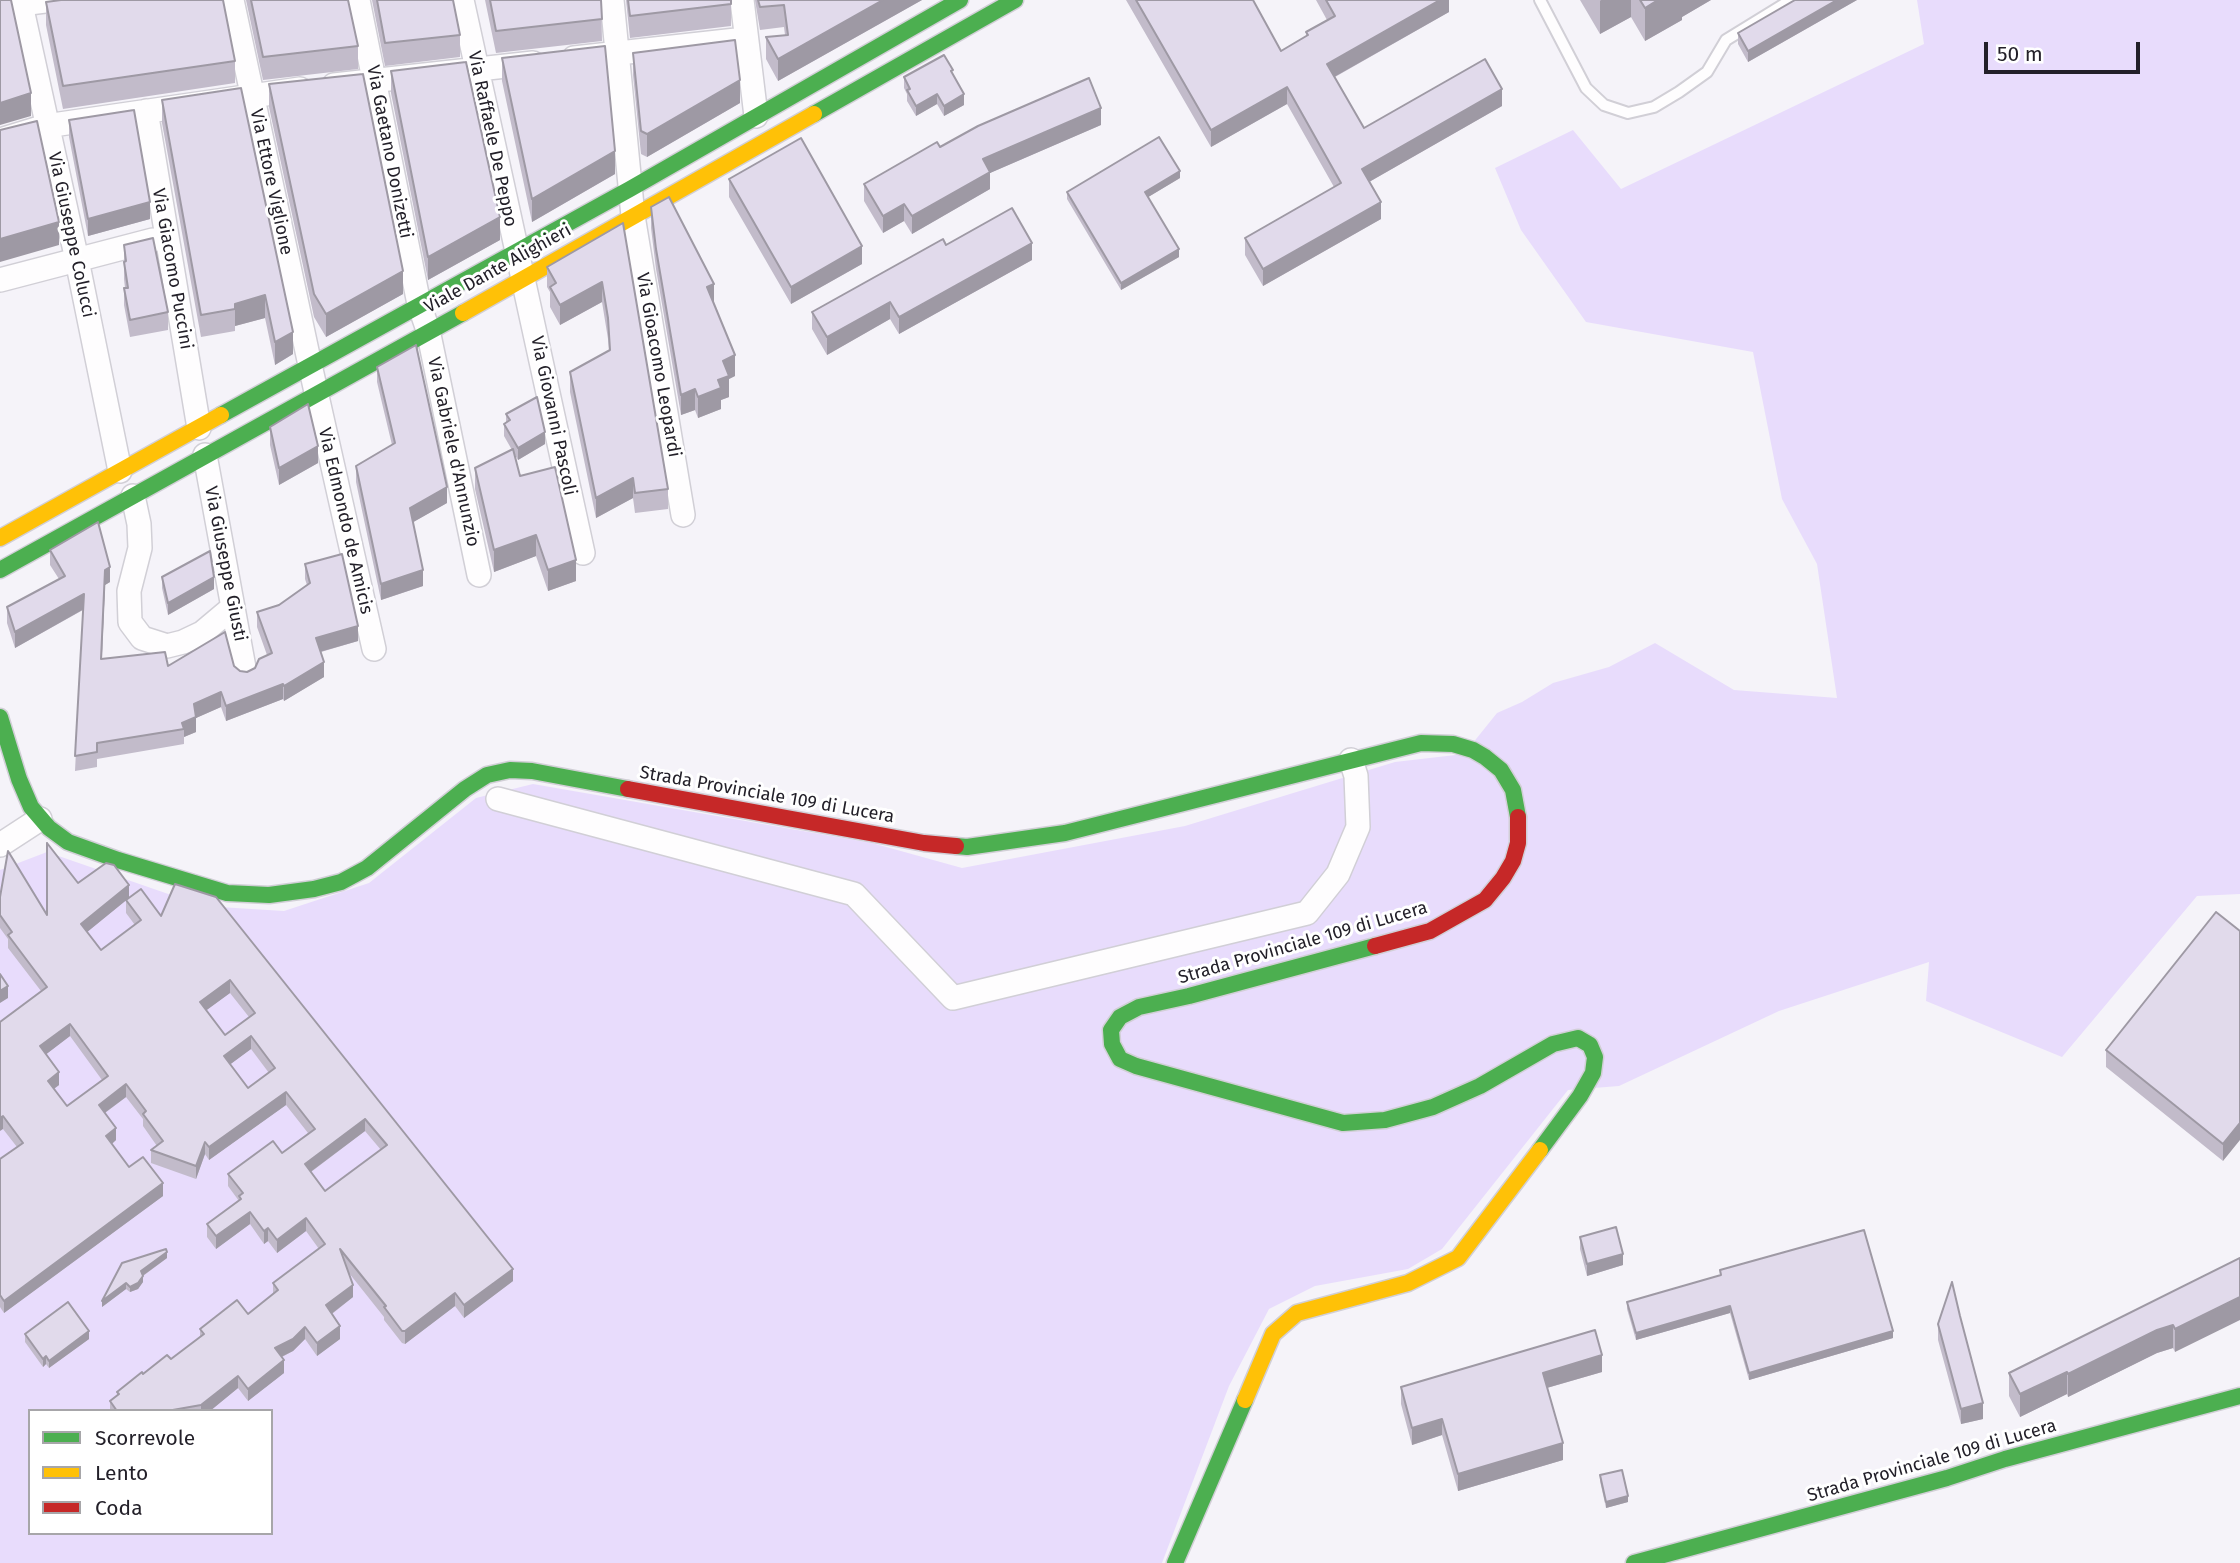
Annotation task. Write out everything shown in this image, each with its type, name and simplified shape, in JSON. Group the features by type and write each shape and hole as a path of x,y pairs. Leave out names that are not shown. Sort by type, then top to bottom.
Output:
{"main road":[{"name":"Viale Dante Alighieri","path":"0,570 633,216 759,129 960,0"},
{"name":"Viale Dante Alighieri","path":"0,538 630,189 759,129 1015,0"},
{"path":"0,717 24,793 40,819"},
{"name":"Strada Provinciale 109 di Lucera","path":"40,819 68,842 118,860 227,893 269,895 314,889 341,881 367,867 465,789 487,775 510,770 532,771 924,844 967,847 1066,833 1421,743 1453,744 1474,750 1485,757 1501,770 1513,790 1517,806 1518,843 1513,861 1485,900 1430,931 1139,1007 1120,1017 1111,1030 1112,1044 1120,1059 1136,1066 1343,1123 1385,1120 1433,1107 1480,1086 1553,1044 1568,1039 1578,1038 1590,1045 1595,1058 1593,1073 1580,1096 1458,1258 1408,1283 1297,1313 1273,1334 1175,1563"},
{"name":"Strada Provinciale 109 di Lucera","path":"1634,1563 2240,1396"}],"street":[{"path":"13,4 53,0"},
{"name":"Via Ettore Viglione","path":"232,0 316,392"},
{"name":"Via Gaetano Donizetti","path":"358,0 419,304 428,330"},
{"name":"Via Raffaele De Peppo","path":"463,0 523,279"},
{"name":"Via Gioacomo Leopardi","path":"612,0 633,216 683,515"},
{"path":"742,0 745,39 759,129"},
{"name":"Via Giuseppe Colucci","path":"13,4 47,126 120,471"},
{"path":"0,140 47,126 252,95 745,39"},
{"name":"Via Giacomo Puccini","path":"146,111 199,428"},
{"path":"0,280 167,237"},
{"name":"Via Giovanni Pascoli","path":"523,279 583,553"},
{"name":"Via Gabriele d'Annunzio","path":"428,330 479,575"},
{"name":"Via Edmondo de Amicis","path":"316,392 374,649"},
{"name":"Via Giuseppe Giusti","path":"205,455 245,673"},
{"path":"133,496 139,524 140,548 129,590 130,622 142,638 167,646 183,642 202,633 233,607"},
{"path":"498,799 854,894 953,998 1307,913 1338,874 1358,827 1356,776 1351,760"},
{"path":"0,845 40,819"}],"lane":[{"path":"1540,0 1586,88 1604,105 1628,113 1654,107 1679,92 1707,72 1726,40 1791,0"}],"shaded area":[{"path":"1917,0 2240,0 2240,894 2197,896 2062,1057 1926,1001 1929,962 1779,1011 1619,1086 1568,1090 1442,1249 1408,1269 1315,1286 1269,1309 1229,1386 1162,1563 0,1563 0,870 47,852 203,906 284,911 369,883 476,798 533,784 872,843 962,868 1185,826 1395,762 1464,754 1497,713 1522,702 1553,683 1609,667 1655,643 1734,690 1837,698 1817,564 1782,499 1753,352 1586,322 1521,230 1495,168 1573,130 1621,189 1924,44"}],"building":[{"path":"0,0 11,0 31,93 0,103"},
{"path":"223,0 235,61 63,86 46,2"},
{"path":"251,0 348,0 358,46 263,57"},
{"path":"377,0 453,0 460,35 385,43"},
{"path":"490,0 601,0 602,19 496,31"},
{"path":"628,0 731,0 731,4 630,16"},
{"path":"758,0 883,0 778,59 766,37 788,35 784,5 760,7"},
{"path":"1136,0 1253,0 1281,51 1308,35 1306,32 1335,16 1326,0 1440,0 1327,64 1364,128 1485,59 1502,89 1362,169 1381,202 1263,269 1245,238 1341,183 1287,87 1211,130"},
{"path":"1640,0 1658,0 1645,8"},
{"path":"1795,0 1837,0 1748,51 1738,33"},
{"path":"735,40 740,80 647,134 641,131 633,53"},
{"path":"605,46 615,151 532,199 502,58"},
{"path":"944,55 964,94 944,106 937,94 916,106 907,90 910,89 904,77"},
{"path":"466,62 500,217 428,257 391,71"},
{"path":"363,74 403,271 326,314 314,294 269,84"},
{"path":"1089,78 1101,108 983,159 990,172 912,216 904,204 883,216 864,184 937,142 940,147 978,126"},
{"path":"241,88 293,332 275,342 265,295 235,304 235,309 201,315 162,100"},
{"path":"134,110 150,202 88,219 69,120"},
{"path":"37,121 59,222 0,239 0,130"},
{"path":"1159,137 1180,171 1145,192 1179,249 1121,283 1067,192"},
{"path":"801,138 862,246 791,287 729,179"},
{"path":"669,197 714,284 707,287 735,355 723,361 729,376 718,380 721,388 698,397 695,389 681,395 656,249 651,207"},
{"path":"1012,208 1032,243 899,317 890,302 827,337 812,312 943,239 946,245"},
{"path":"623,223 668,489 635,493 633,478 596,498 570,372 610,350 602,282 560,305 550,287 556,283 547,267"},
{"path":"153,238 168,312 130,320 124,288 128,288 124,245"},
{"path":"416,345 447,487 410,508 423,570 381,584 356,466 395,443 377,367"},
{"path":"537,397 545,432 518,448 504,424 510,420 506,414"},
{"path":"308,404 318,446 279,468 270,427"},
{"path":"513,449 520,476 555,467 576,560 548,570 536,535 494,550 475,468"},
{"path":"98,522 110,567 105,570 101,659 165,652 168,666 225,632 234,666 247,672 255,668 259,659 272,653 257,612 279,605 310,583 305,564 342,554 358,626 316,638 324,662 284,686 283,684 226,706 221,692 194,704 196,717 182,723 184,729 97,743 97,752 75,756 84,594 15,632 7,607 65,576 50,550"},
{"path":"210,551 214,577 168,603 162,577"},
{"path":"47,843 78,883 106,863 114,865 129,885 81,924 101,950 141,920 126,900 141,889 161,916 175,884 216,897 513,1269 464,1305 455,1293 402,1331 384,1307 386,1306 340,1249 353,1285 326,1305 340,1326 317,1343 305,1327 293,1339 275,1348 284,1360 248,1389 238,1376 201,1405 178,1409 116,1409 110,1401 142,1372 143,1374 167,1355 171,1359 204,1334 200,1329 237,1300 248,1314 278,1290 273,1283 325,1244 306,1218 277,1240 268,1228 264,1231 250,1212 216,1236 207,1224 241,1199 239,1196 243,1193 228,1174 273,1141 282,1153 315,1129 286,1092 209,1147 205,1142 196,1166 151,1150 163,1141 126,1084 99,1105 116,1128 106,1136 129,1167 143,1157 163,1183 4,1301 0,1295 0,1159 23,1143 3,1116 0,1118 0,1022 47,987 8,935 12,932 0,915 0,897 8,851 47,915","holes":["230,980 255,1013 225,1035 200,1002","70,1024 108,1076 67,1106 48,1081 59,1072 40,1046","251,1036 275,1068 248,1088 224,1056","365,1119 387,1145 325,1191 305,1164"]},
{"path":"2216,912 2240,931 2240,1123 2223,1144 2106,1050"},
{"path":"0,974 8,986 0,991"},
{"path":"1616,1227 1623,1254 1587,1264 1580,1237"},
{"path":"1864,1230 1893,1331 1749,1373 1730,1306 1636,1333 1627,1302 1721,1275 1720,1270"},
{"path":"166,1249 167,1252 141,1271 143,1276 138,1283 130,1287 126,1283 102,1301 122,1263"},
{"path":"2240,1258 2240,1297 2175,1329 2173,1325 2157,1330 2068,1374 2067,1372 2020,1394 2009,1373"},
{"path":"1952,1282 1983,1403 1961,1409 1938,1324"},
{"path":"68,1302 89,1331 49,1361 46,1356 43,1359 25,1334"},
{"path":"1595,1330 1602,1355 1543,1373 1563,1443 1458,1474 1442,1419 1412,1428 1401,1387"},
{"path":"1622,1470 1628,1496 1606,1502 1600,1475"}],"traffic: fast":[{"path":"221,415 630,189 960,0"},
{"path":"814,114 1015,0"},
{"path":"0,570 463,313"},
{"path":"0,717 19,779 31,807 49,828 68,842 227,893 269,895 341,882 367,868 465,789 487,775 510,770 532,771 628,789"},
{"path":"956,846 967,847 1065,833 1421,743 1453,744 1485,757 1501,770 1513,790 1518,817"},
{"path":"1375,946 1139,1007 1120,1017 1111,1030 1112,1044 1120,1059 1136,1066 1343,1123 1385,1120 1433,1107 1480,1086 1553,1044 1578,1038 1590,1045 1595,1057 1593,1073 1580,1096 1540,1150"},
{"path":"1634,1563 2240,1396"},
{"path":"1175,1563 1245,1400"}],"traffic: slow":[{"path":"463,313 814,114"},
{"path":"0,538 221,415"},
{"path":"1245,1400 1273,1334 1297,1313 1408,1283 1458,1258 1540,1150"}],"traffic: jam":[{"path":"628,789 924,843 956,846"},
{"path":"1375,946 1430,931 1485,900 1513,861 1518,843 1518,817"}]}
